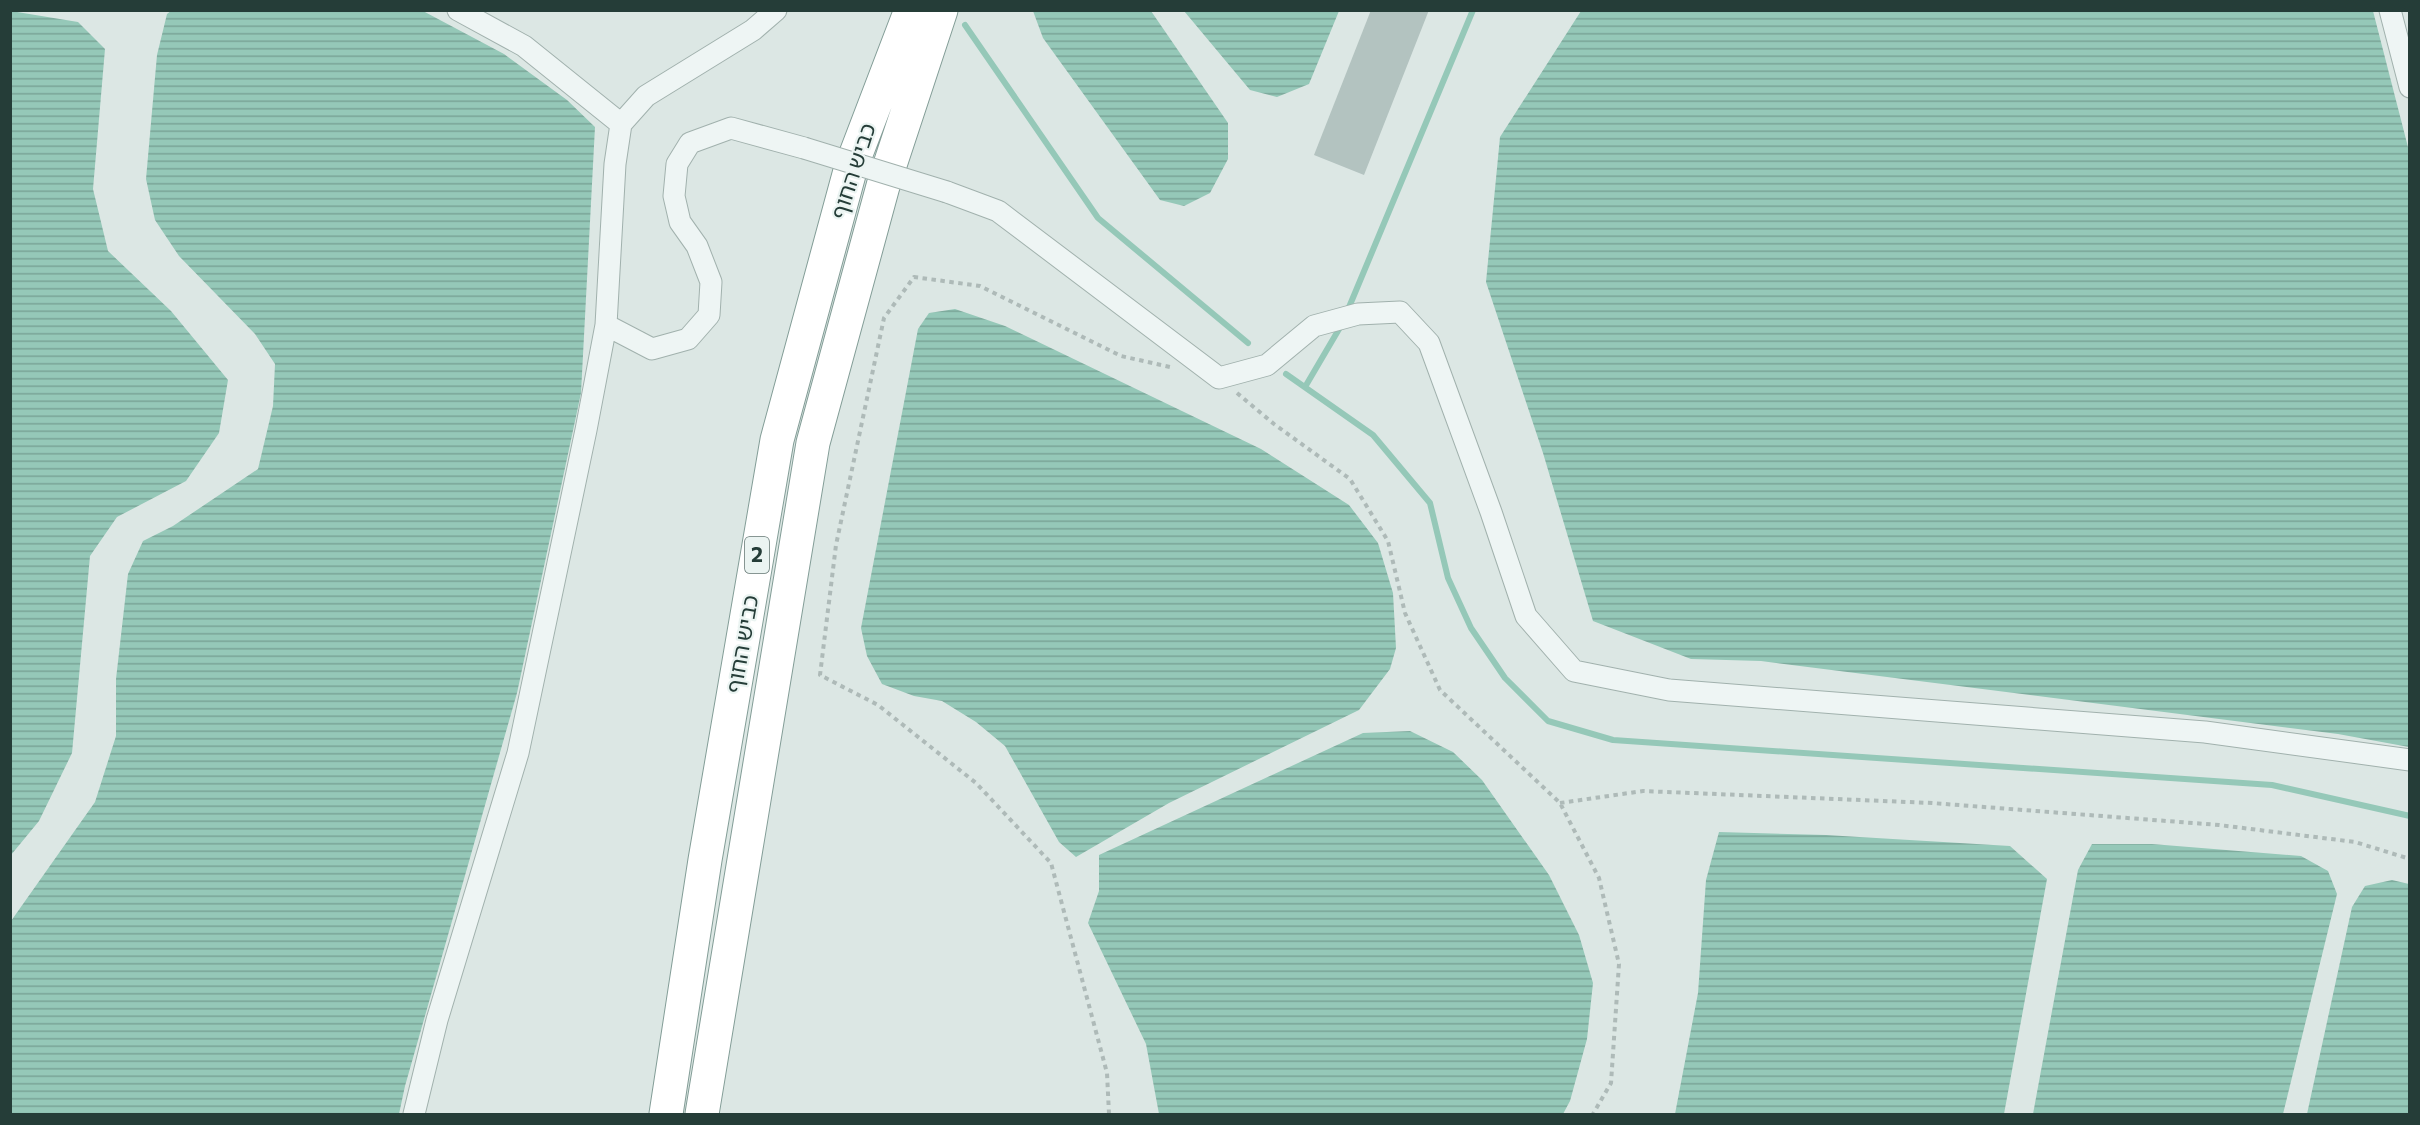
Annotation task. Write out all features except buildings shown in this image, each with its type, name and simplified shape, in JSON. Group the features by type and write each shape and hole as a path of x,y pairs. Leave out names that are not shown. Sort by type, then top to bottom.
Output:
{"highway":[{"name":"כביש החוף","path":"666,1114 705,860 777,440 851,167 911,10"},
{"name":"כביש החוף","path":"702,1114 813,442 883,186 941,10"}],"street":[{"path":"458,10 524,46 621,124"},
{"path":"414,1114 437,1020 518,753 586,430 606,325 615,164 621,124 646,96 753,30 776,10"},
{"path":"2390,10 2409,87"},
{"path":"606,325 652,350 688,339 709,315 711,282 697,246 680,222 674,196 677,164 690,143 731,128 947,192 998,211 1219,378 1267,365 1314,326 1358,314 1400,312 1430,343 1526,616 1574,671 1670,690 2205,732 2409,760"}],"path":[{"path":"1108,1114 1107,1073 1051,863 975,783 878,705 820,675 836,545 884,318 914,277 980,286 1121,356 1176,368"},
{"path":"1219,378 1274,424 1350,479 1388,541 1405,613 1440,690 1560,803 1599,878 1619,964 1611,1083 1593,1114"},
{"path":"1560,803 1643,791 1932,803 2219,825 2355,842 2409,859"}],"shaded area":[{"path":"172,10 423,11 504,54 567,100 595,127 581,393 517,693 399,1114 11,1114 11,921 95,802 116,736 116,679 128,574 143,541 173,526 258,469 273,406 275,364 255,334 179,256 155,220 146,179 157,55 167,14"},
{"path":"11,11 78,22 105,49 93,189 108,251 171,311 228,380 219,433 186,481 117,517 90,556 72,753 39,821 11,855"},
{"path":"1033,11 1151,11 1228,123 1228,159 1210,193 1184,206 1160,200 1043,38"},
{"path":"1184,11 1339,11 1309,84 1277,97 1250,90"},
{"path":"1581,11 2373,11 2409,151 2409,747 2338,734 1761,661 1691,659 1593,621 1543,453 1486,282 1500,137"},
{"path":"955,309 1005,326 1261,449 1349,505 1378,543 1393,593 1396,648 1390,669 1359,710 1169,803 1076,857 1059,842 1005,746 976,722 942,701 914,696 882,684 867,656 861,628 918,329 929,313"},
{"path":"1410,731 1453,752 1482,780 1549,875 1579,935 1593,983 1587,1039 1570,1101 1563,1114 1159,1114 1146,1044 1088,923 1099,891 1099,855 1363,733"},
{"path":"1719,832 1826,835 2010,846 2047,879 2004,1114 1675,1114 1698,993 1706,880"},
{"path":"2092,844 2152,844 2301,856 2328,871 2337,894 2283,1114 2033,1114 2078,870"},
{"path":"2392,880 2409,884 2409,1114 2307,1114 2352,907 2365,886"}],"waterway":[{"path":"1347,312 1473,10"},
{"path":"965,25 1098,218 1248,343"},
{"path":"1305,387 1342,324"},
{"path":"1286,374 1373,435 1430,503 1448,578 1471,628 1505,678 1548,721 1613,740 2272,785 2410,816"}]}
